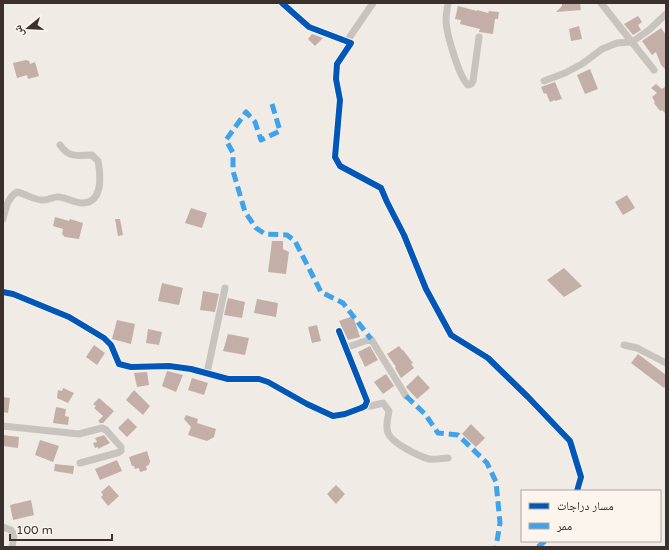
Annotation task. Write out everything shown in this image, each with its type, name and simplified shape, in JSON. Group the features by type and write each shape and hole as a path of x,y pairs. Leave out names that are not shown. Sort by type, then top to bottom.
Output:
{"street":[{"path":"282,3 309,27 351,43 337,64 336,79 340,100 336,156 340,166 381,188 404,235 426,289 452,335 488,358 570,441 581,477 577,490"},
{"path":"347,41 373,3"},
{"path":"448,3 446,21 447,29 461,73 468,85 472,83 473,79 479,36"},
{"path":"601,3 654,70"},
{"path":"544,81 565,73 582,64 602,49 617,43 632,42 649,30 666,14"},
{"path":"3,219 12,195 17,192 42,200 56,197 82,203 89,202 94,199 98,193 98,161 92,155 74,156 65,153 60,145"},
{"path":"207,373 225,288"},
{"path":"3,292 13,294 74,320 104,338 111,345 119,364 125,366 169,366 207,373 228,379 259,379 268,382 307,404 333,416 345,414 365,406 383,403 389,411 387,432 394,441 415,454 430,459 448,458"},
{"path":"339,331 366,397 367,401 365,406"},
{"path":"345,348 371,339 406,396"},
{"path":"624,345 637,348 666,363"},
{"path":"3,426 80,434 102,428 106,430 121,447 121,451 117,453 80,463"},
{"path":"3,527 11,530 14,536 12,547"}],"building":[{"path":"562,3 580,3 581,10 556,12 562,6"},
{"path":"458,6 488,13 489,11 499,12 498,19 495,19 493,34 479,32 480,29 460,24 461,20 455,19"},
{"path":"638,16 642,22 638,25 641,30 633,35 624,24"},
{"path":"579,26 582,39 571,41 569,29"},
{"path":"661,28 666,35 666,70 661,65 656,52 652,55 642,41"},
{"path":"312,34 323,38 315,46 308,39"},
{"path":"26,60 29,61 30,64 35,62 39,76 28,79 27,75 17,78 13,63"},
{"path":"590,69 598,89 585,94 577,75"},
{"path":"555,82 562,99 550,102 546,93 544,94 541,87"},
{"path":"656,84 662,89 666,86 666,114 662,110 660,111 654,103 655,102 652,97 657,93 651,88"},
{"path":"627,195 635,208 623,215 615,202"},
{"path":"191,208 207,213 202,228 185,223"},
{"path":"55,217 83,223 79,239 65,237 62,234 63,229 53,226"},
{"path":"115,219 120,219 123,235 118,236"},
{"path":"272,241 283,241 283,249 289,252 286,274 268,272"},
{"path":"564,268 582,286 564,297 547,280"},
{"path":"162,283 183,288 179,305 158,301"},
{"path":"203,291 219,294 215,312 200,310"},
{"path":"228,298 245,302 242,318 224,315"},
{"path":"257,299 278,303 276,317 254,313"},
{"path":"353,316 360,337 348,340 339,321"},
{"path":"117,320 135,324 131,344 112,339"},
{"path":"317,325 321,341 312,343 308,327"},
{"path":"148,329 162,332 159,345 146,343"},
{"path":"228,334 249,338 245,355 223,351"},
{"path":"94,345 105,353 97,365 86,357"},
{"path":"370,346 378,360 365,367 358,352"},
{"path":"399,346 413,363 411,364 414,368 401,378 395,368 396,367 387,354"},
{"path":"638,354 666,375 666,385 664,388 631,363"},
{"path":"167,371 183,375 176,392 162,386"},
{"path":"147,372 149,385 137,387 134,373"},
{"path":"386,374 394,386 383,394 374,382"},
{"path":"418,375 430,388 417,399 406,387"},
{"path":"192,378 208,383 204,395 188,390"},
{"path":"63,388 74,393 68,403 57,398 58,390 62,391"},
{"path":"134,390 150,406 143,415 126,400"},
{"path":"3,397 10,398 8,413 3,412"},
{"path":"99,398 114,411 103,423 98,421 103,416 94,408 96,406 93,404"},
{"path":"56,407 66,409 65,416 69,417 68,425 53,423"},
{"path":"186,415 198,419 197,423 216,429 214,437 207,441 188,435 191,427 184,419"},
{"path":"128,418 137,427 127,437 118,428"},
{"path":"471,424 485,438 476,447 462,434"},
{"path":"3,435 19,437 18,448 3,446"},
{"path":"104,435 110,443 98,449 98,447 95,448 93,443 97,442 95,438"},
{"path":"40,440 59,446 53,462 35,455"},
{"path":"147,451 150,461 149,465 146,466 147,470 140,472 139,468 135,469 134,466 132,466 129,457"},
{"path":"117,460 122,471 100,480 95,469"},
{"path":"55,464 74,466 73,474 54,471"},
{"path":"109,485 119,496 108,506 101,497 103,495 101,492"},
{"path":"336,485 345,494 336,504 327,494"},
{"path":"31,500 34,515 13,520 10,505"}],"marked path":[{"path":"272,104 280,131 261,140 255,122 246,112 226,140 233,153 233,171 245,212 256,228 265,234 287,235 295,241 321,292 343,303 371,339"},
{"path":"406,396 425,414 438,433 458,435 487,463 496,482 500,523 496,547"},
{"path":"538,547 544,542"}],"cycle path":[{"path":"282,3 309,27 351,43 337,64 336,79 340,100 335,157 340,166 381,188 404,235 426,289 451,335 488,358 570,441 581,477 577,490"},
{"path":"3,292 13,294 69,317 104,338 111,345 119,364 131,367 169,366 191,369 228,379 259,379 268,382 307,404 333,416 345,414 361,408 365,406 367,401 339,331"}]}
